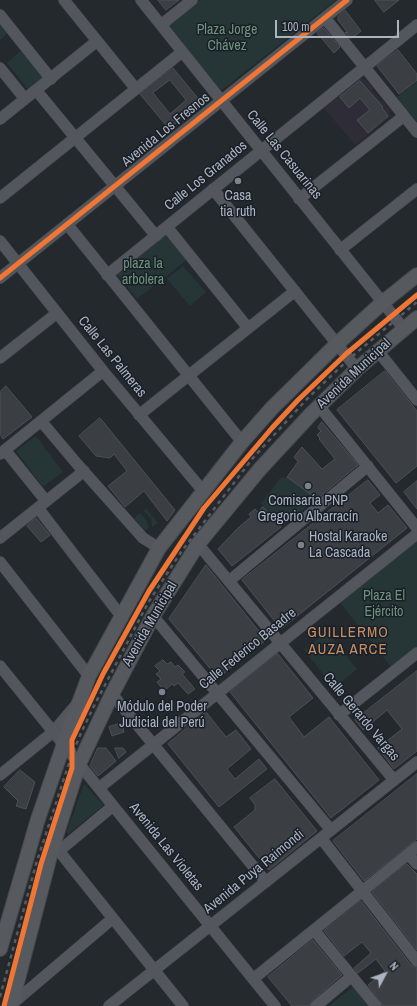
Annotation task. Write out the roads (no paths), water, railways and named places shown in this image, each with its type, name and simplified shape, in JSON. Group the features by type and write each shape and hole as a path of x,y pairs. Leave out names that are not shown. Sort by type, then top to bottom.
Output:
{"main road":[{"name":"Avenida Municipal","path":"0,949 38,819 63,745 80,701 90,676 159,548 242,442 287,392 382,303 417,275"},
{"name":"Avenida Municipal","path":"11,1005 79,764 112,694 153,616 198,544 258,472 319,406 357,369 417,318"}],"street":[{"path":"64,0 136,89"},
{"name":"Calle Las Casuarinas","path":"141,0 404,329"},
{"path":"161,25 192,0"},
{"name":"Avenida Los Fresnos","path":"0,278 347,0"},
{"path":"0,15 51,79"},
{"path":"325,18 417,132"},
{"name":"Calle Los Granados","path":"107,275 417,25"},
{"path":"0,119 97,41"},
{"path":"0,198 182,52"},
{"path":"0,68 25,99"},
{"path":"36,90 156,236"},
{"path":"299,199 404,116"},
{"path":"214,189 357,369"},
{"path":"340,250 417,189"},
{"path":"67,224 242,442"},
{"path":"167,227 248,328"},
{"name":"Calle Las Palmeras","path":"0,241 103,371 203,491"},
{"path":"139,415 294,291"},
{"path":"0,358 56,312"},
{"path":"378,351 417,400"},
{"path":"103,371 1,453 42,504 121,616"},
{"path":"319,406 417,528"},
{"path":"41,421 143,538 159,548"},
{"path":"229,582 368,466"},
{"path":"0,538 84,471"},
{"name":"Calle Federico Basadre","path":"99,788 417,534"},
{"name":"Calle Gerardo Vargas","path":"198,544 394,780"},
{"path":"0,562 90,676"},
{"path":"153,616 332,830"},
{"path":"340,715 417,654"},
{"name":"Avenida Las Violetas","path":"0,666 275,1006"},
{"path":"112,694 266,882"},
{"path":"0,774 53,732 80,701"},
{"name":"Avenida Puya Raimondi","path":"109,1006 417,762"},
{"path":"113,806 55,851 183,1006"},
{"path":"321,838 417,961"},
{"path":"253,979 413,850 417,864"},
{"path":"11,1005 112,919"},
{"path":"314,930 376,1006"},
{"path":"316,1006 352,976"}],"railway":[{"path":"0,997 36,864 70,760 95,704 148,603 181,552 253,458 307,399 349,359 417,302"}],"place":[{"name":"Casa tia ruth","path":"238,181"},
{"name":"Comisaría PNP Gregorio Albarracín","path":"308,486"},
{"name":"Hostal Karaoke La Cascada","path":"301,545"},
{"name":"Módulo del Poder Judicial del Perú","path":"162,692"}],"district":[{"name":"GUILLERMO AUZA ARCE","path":"348,642"}],"park label":[{"name":"Plaza Jorge Chávez","path":"227,38"},
{"name":"plaza la arbolera","path":"143,272"},
{"name":"Plaza El Ejército","path":"384,604"}]}
